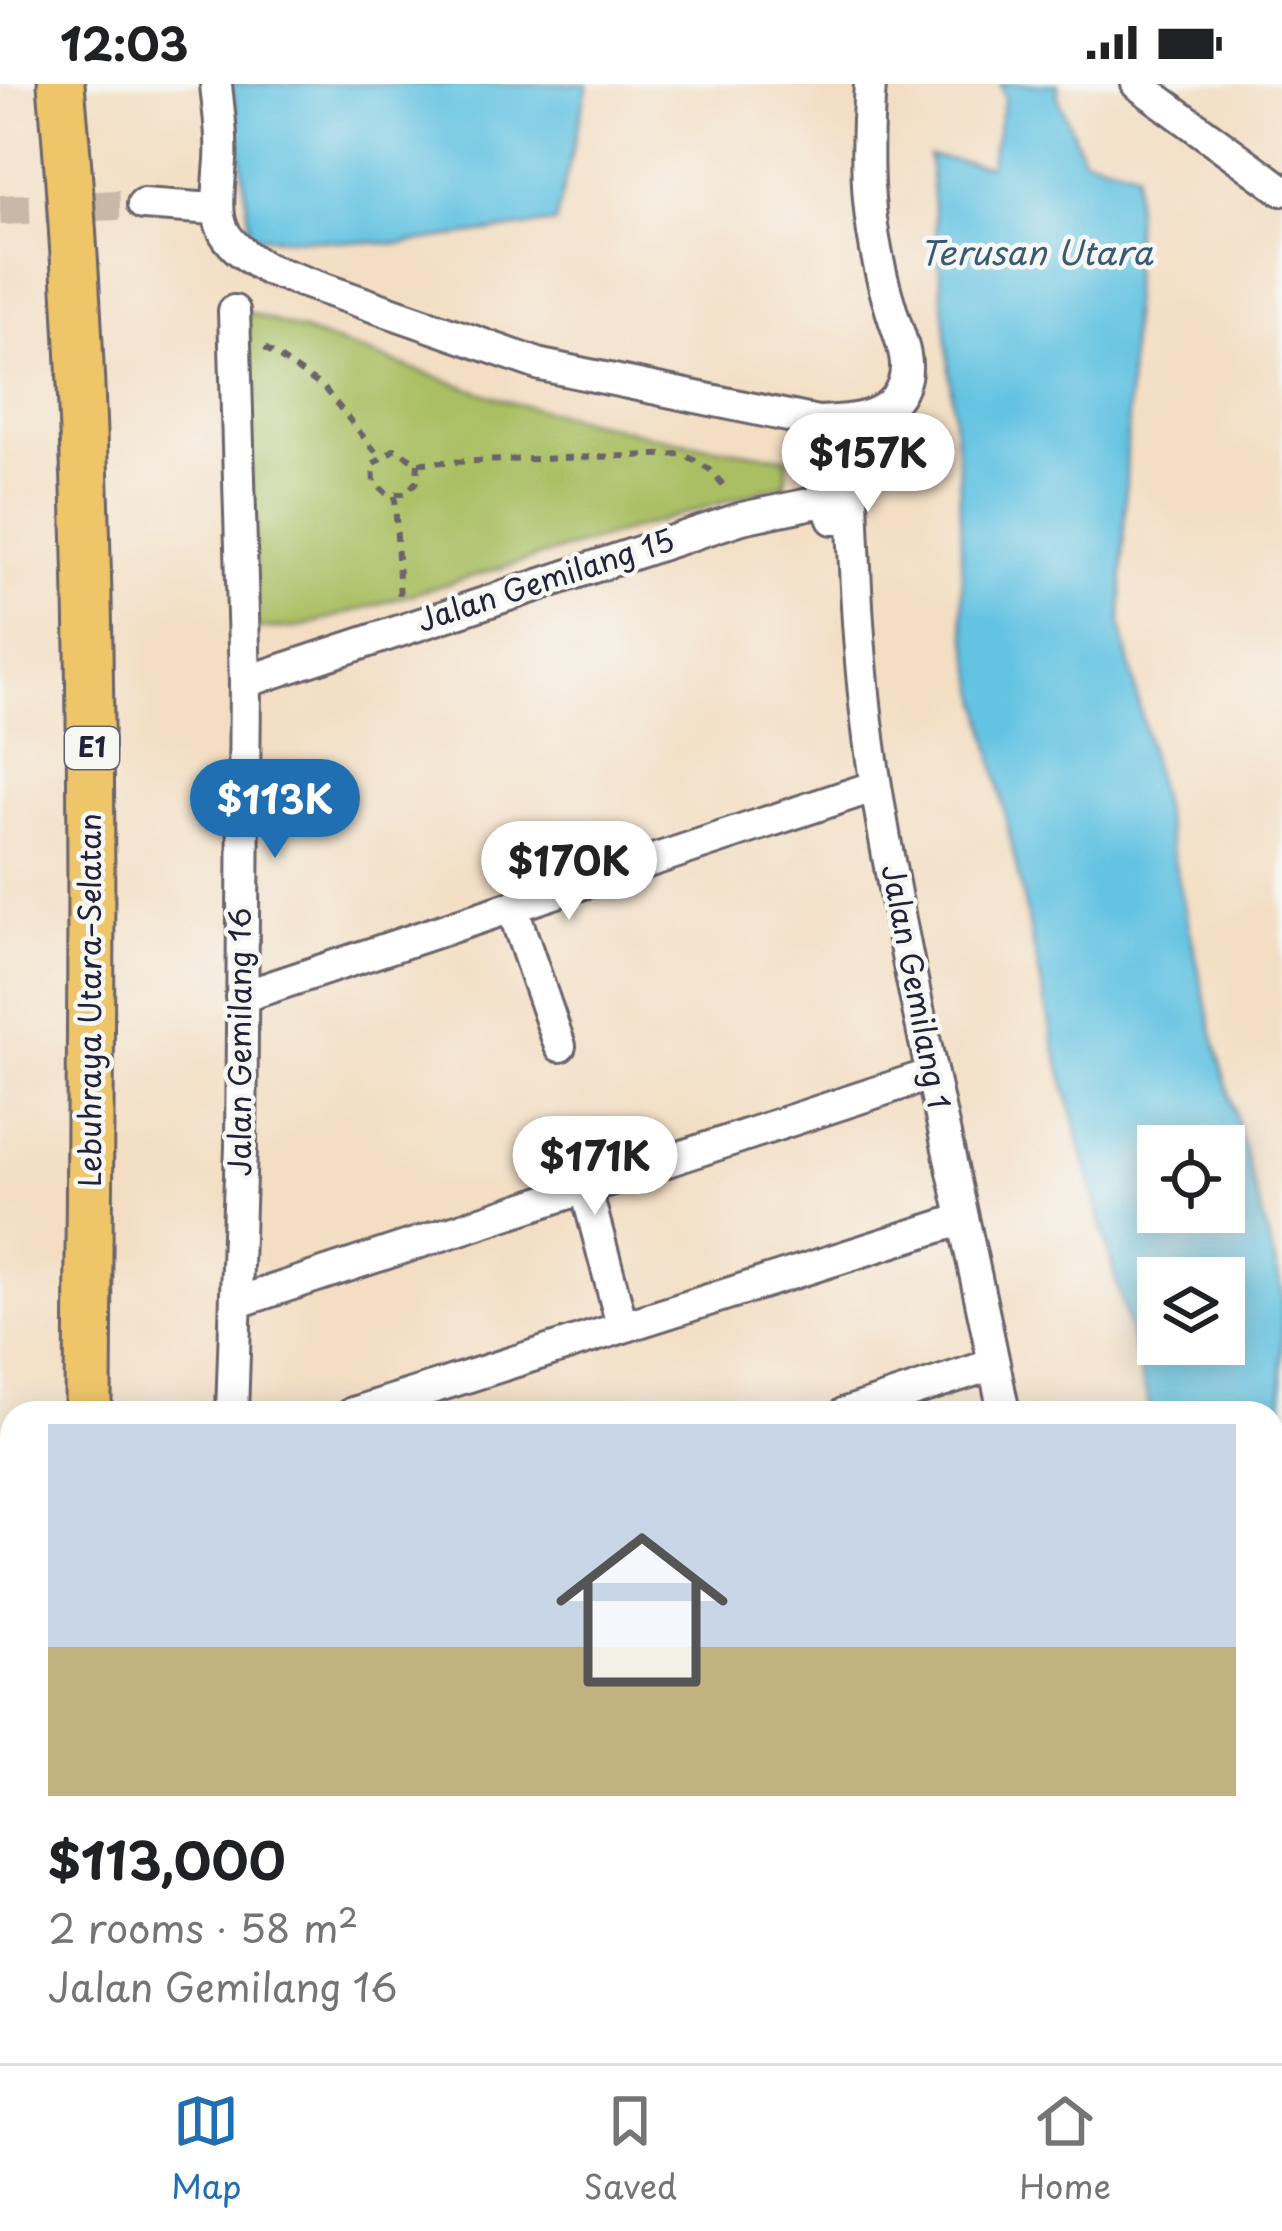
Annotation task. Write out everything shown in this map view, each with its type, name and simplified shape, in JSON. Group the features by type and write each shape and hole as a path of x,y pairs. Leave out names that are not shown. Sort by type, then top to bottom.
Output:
{"highway":[{"name":"Lebuhraya Utara–Selatan","path":"61,84 73,219 91,635 94,897 88,1401"}],"street":[{"path":"216,84 222,157 214,209 241,254 268,269 560,370 817,422 849,422 887,409 903,387 908,365 873,253 865,204 870,84"},
{"path":"1137,84 1282,190"},
{"path":"143,204 214,209"},
{"name":"Jalan Gemilang 16","path":"233,1401 238,1302 245,682 235,320"},
{"path":"817,422 838,498"},
{"path":"838,498 849,422"},
{"name":"Jalan Gemilang 15","path":"245,682 742,518 838,498"},
{"name":"Jalan Gemilang 1","path":"838,498 851,557 876,786 960,1220 1002,1401"},
{"path":"241,997 876,786"},
{"path":"512,907 560,1046"},
{"path":"238,1302 932,1073"},
{"path":"585,1186 622,1325"},
{"path":"390,1401 960,1220"},
{"path":"881,1401 994,1364"}],"path":[{"path":"235,320 324,388 379,456 374,482 395,496"},
{"path":"379,456 405,451 418,464 683,454 710,469 742,518"},
{"path":"395,496 412,489 418,464"},
{"path":"395,496 402,628"}],"green space":[{"path":"247,312 512,403 675,441 788,458 785,484 297,628 256,629"}],"water":[{"path":"232,84 588,84 555,223 398,244 251,236"},
{"name":"Terusan Utara","path":"1000,84 1058,84 1058,97 1083,157 1136,171 1121,625 1238,1125 1137,1125 1137,1233 1245,1233 1245,1152 1282,1290 1282,1401 1148,1401 1138,1365 1245,1365 1245,1257 1137,1257 1137,1360 1055,1047 963,619 959,472 929,156 989,166 1005,98"}],"tunnel":[{"path":"0,210 143,204"}]}
